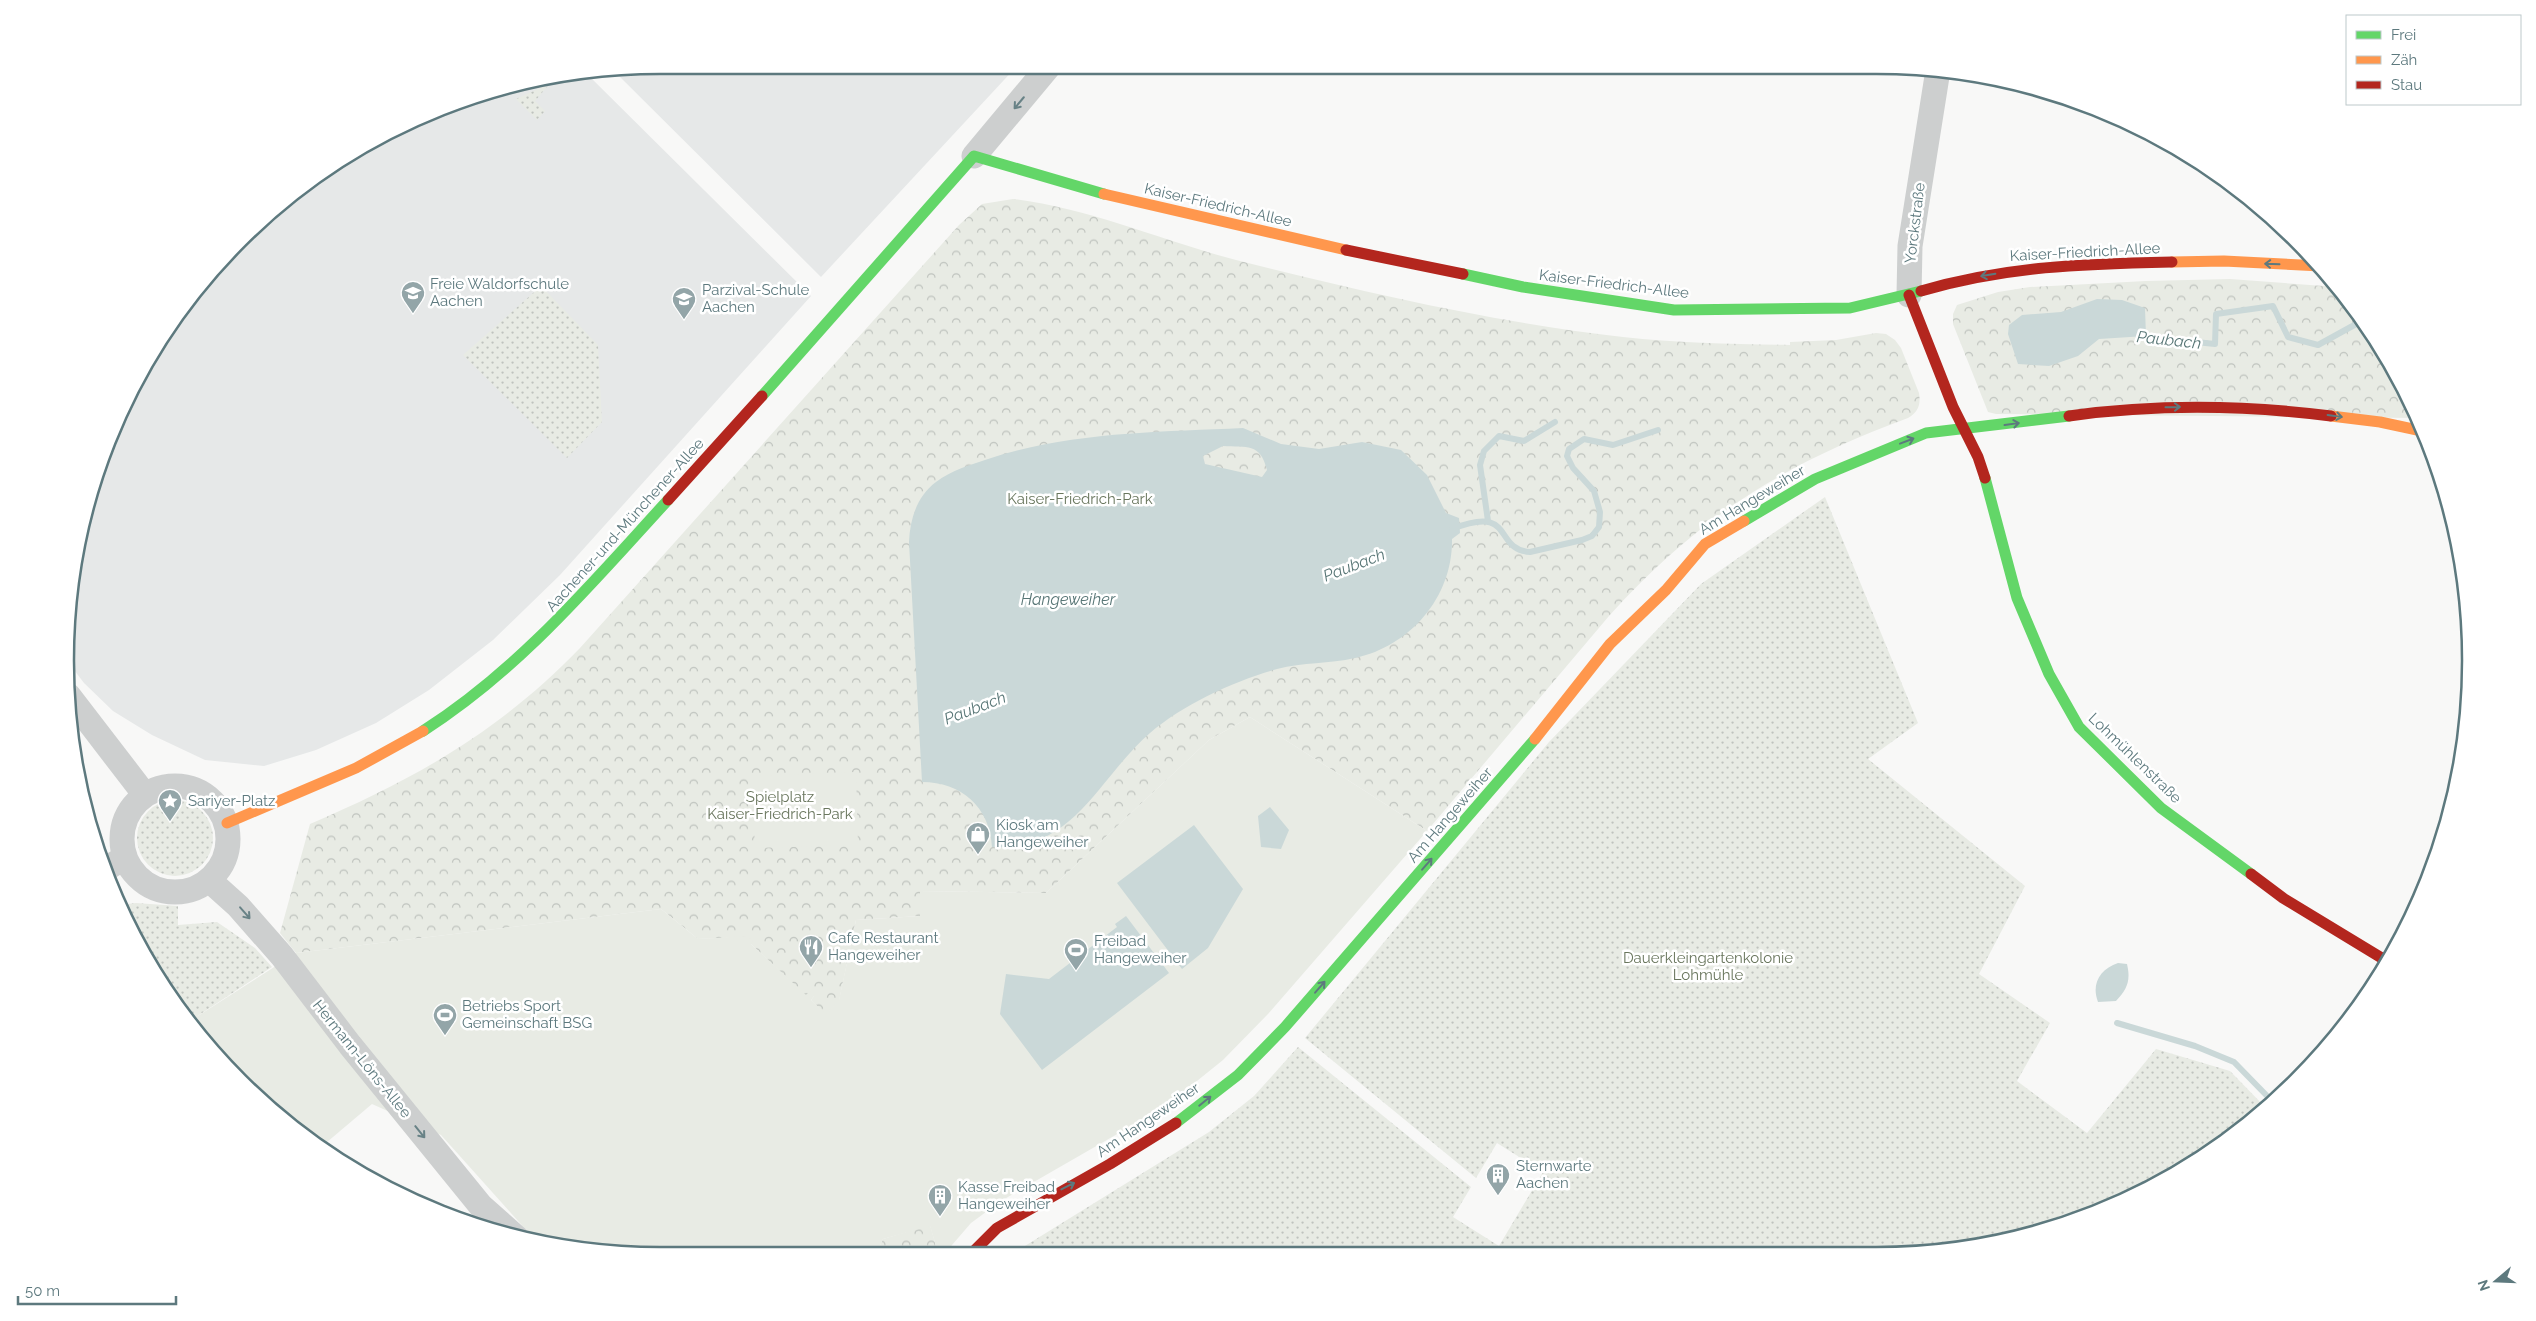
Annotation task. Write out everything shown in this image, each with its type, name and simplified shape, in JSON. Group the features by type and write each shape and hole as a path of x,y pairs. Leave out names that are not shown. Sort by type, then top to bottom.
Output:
{"street":[{"path":"974,156 1042,74"},
{"name":"Yorckstraße","path":"1937,77 1910,246 1909,295 1953,406 1963,426"},
{"name":"Kaiser-Friedrich-Allee","path":"974,156 1106,194 1310,242 1584,298 1674,310 1815,310 1850,308 1909,295 1967,278 2031,268 2119,263 2224,262 2309,265"},
{"name":"Aachener-und-Münchener-Allee","path":"227,823 328,782 390,751 452,711 507,669 564,616 712,453 974,156"},
{"path":"1963,426 2001,425 2104,411 2174,407 2287,410 2380,422 2415,430"},
{"name":"Lohmühlenstraße","path":"1963,426 1978,456 1989,490 2017,598 2048,674 2079,727 2162,808 2283,898 2381,958"},
{"name":"Am Hangeweiher","path":"978,1247 998,1228 1050,1196 1110,1164 1186,1117 1238,1075 1285,1027 1418,876 1541,732 1610,644 1666,590 1705,544 1815,479 1926,433 1963,426"},
{"path":"76,705 145,795"},
{"path":"165,787 187,787 204,794 217,806 227,823 226,855 221,866 209,880 193,889 166,891 148,885 134,872 116,863 122,842 124,823 132,808 145,795 165,787"},
{"name":"Hermann-Löns-Allee","path":"209,880 238,906 282,956 356,1052 480,1205 503,1225"}],"shaded area":[{"path":"1010,74 821,277 618,75"},
{"path":"591,78 811,296 560,575 493,640 429,690 376,723 316,750 264,766 205,760 152,735 113,711 84,683 74,670 74,660 75,622 85,546 105,472 118,436 152,367 195,303 246,246 303,195 367,152 436,118 472,105 546,85"}],"green space":[{"path":"549,85 535,101 545,111 537,120 516,99"},
{"name":"Kaiser-Friedrich-Park","path":"1013,199 1041,203 1097,217 1236,260 1332,283 1428,305 1574,331 1664,341 1790,345 1790,342 1836,340 1876,333 1886,334 1895,340 1901,348 1919,393 1920,401 1916,411 1908,418 1863,435 1822,454 1745,497 1676,550 1642,581 1609,616 1427,831 1250,717 1209,740 1046,893 920,891 920,916 856,920 839,1001 826,1015 811,1000 814,996 810,992 806,996 751,944 747,937 698,939 661,909 296,953 280,933 310,824 385,789 454,751 487,729 549,678 580,648 959,225 982,204"},
{"path":"2230,279 2327,286 2341,303 2384,367 2410,418 1996,414 1988,412 1953,324 1953,314 1957,305 1998,292 2030,287"},
{"path":"541,286 598,345 602,422 567,458 463,355"},
{"name":"Dauerkleingartenkolonie Lohmühle","path":"1825,497 1918,723 1868,759 2025,886 1979,974 2050,1023 2017,1081 2087,1133 2156,1049 2230,1071 2261,1103 2233,1126 2169,1169 2100,1203 2027,1227 1990,1236 1952,1242 1876,1247 1023,1247 1209,1132 1254,1096 1298,1047 1471,1187 1453,1217 1499,1246 1543,1172 1497,1143 1476,1178 1305,1038 1549,742 1701,584"},
{"name":"Freibad Hangeweiher","path":"1250,717 1427,831 1268,1014 1223,1060 1152,1114 1001,1201 971,1223 950,1247 936,1246 930,1226 883,1239 879,1247 622,1246 584,1242 527,1231 441,1135 372,1104 327,1142 274,1102 219,1047 195,1018 296,953 661,909 698,939 747,936 753,941 751,944 806,995 810,991 815,995 811,1000 826,1014 839,1000 856,920 920,916 920,891 1046,893 1209,740"},
{"name":"Spielplatz Kaiser-Friedrich-Park","path":"856,772 858,845 755,848 752,776"},
{"path":"175,800 190,803 202,811 210,823 213,838 210,853 202,865 190,873 175,876 160,873 148,865 140,853 137,838 140,823 148,811 160,803"},
{"path":"127,904 178,906 178,925 217,922 255,948 272,967 195,1018 152,954"},
{"path":"930,1225 938,1247 879,1247 883,1239"}],"water":[{"path":"2097,299 2122,300 2145,308 2146,336 2099,339 2078,356 2049,366 2018,364 2008,334 2009,325 2022,315 2061,312"},
{"name":"Hangeweiher","path":"1243,428 1281,444 1319,449 1362,442 1401,450 1427,475 1446,513 1459,518 1460,533 1452,539 1450,560 1445,580 1437,599 1411,630 1375,652 1345,660 1277,669 1244,680 1193,703 1150,733 1131,751 1082,809 1064,825 1044,838 1020,845 992,847 986,820 971,800 961,792 949,787 936,783 922,782 909,542 911,525 919,501 936,482 961,468 1019,450 1050,443 1146,432","holes":["1223,446 1251,448 1261,455 1267,470 1262,477 1205,464 1203,456"]},
{"path":"1270,807 1289,830 1281,849 1261,847 1258,816"},
{"path":"1194,825 1243,889 1208,948 1182,969 1117,883"},
{"path":"1126,916 1169,973 1042,1070 1000,1014 1006,974 1049,979 1117,927 1115,924"},
{"path":"2118,963 2127,964 2129,975 2123,993 2116,1001 2098,1002 2096,989 2099,978 2106,969"}],"waterway":[{"name":"Paubach","path":"2138,336 2215,344 2216,314 2273,306 2288,337 2318,345 2356,324"},
{"path":"1488,521 1480,465 1484,451 1499,436 1524,441 1555,422"},
{"name":"Paubach","path":"1452,529 1472,523 1486,522 1495,524 1511,544 1518,549 1530,552 1592,536 1599,527 1600,512 1594,491 1573,468 1567,456 1569,449 1584,439 1613,445 1658,430"},
{"path":"2117,1023 2195,1046 2234,1062 2268,1097"}],"traffic: fast":[{"path":"762,396 974,156 1104,194"},
{"path":"1463,274 1523,287 1674,310 1850,308 1921,291"},
{"path":"1744,521 1815,479 1926,433 2069,416"},
{"path":"1985,478 2017,598 2049,674 2079,727 2161,808 2251,874"},
{"path":"423,731 458,707 523,653 582,594 668,500"},
{"path":"1176,1123 1238,1075 1285,1027 1535,739"}],"traffic: slow":[{"path":"1104,194 1346,250"},
{"path":"2172,262 2224,261 2309,265"},
{"path":"2331,416 2380,422 2415,430"},
{"path":"1535,739 1610,644 1666,590 1705,544 1744,521"},
{"path":"227,823 356,768 423,731"}],"traffic: jam":[{"path":"1346,250 1463,274"},
{"path":"1921,291 2014,271 2076,265 2172,262"},
{"path":"1909,295 1953,407 1978,457 1985,478"},
{"path":"668,500 762,396"},
{"path":"2069,416 2134,409 2200,407 2298,412 2331,416"},
{"path":"2251,874 2283,898 2381,958"},
{"path":"978,1247 997,1228 1110,1164 1176,1123"}],"place":[{"name":"Freie Waldorfschule Aachen","path":"413,314"},
{"name":"Parzival-Schule Aachen","path":"684,320"},
{"name":"Sariyer-Platz","path":"170,822"},
{"name":"Kiosk am Hangeweiher","path":"978,855"},
{"name":"Cafe Restaurant Hangeweiher","path":"811,968"},
{"name":"Freibad Hangeweiher","path":"1076,971"},
{"name":"Betriebs Sport Gemeinschaft BSG","path":"445,1036"},
{"name":"Sternwarte Aachen","path":"1498,1196"},
{"name":"Kasse Freibad Hangeweiher","path":"940,1217"}]}
